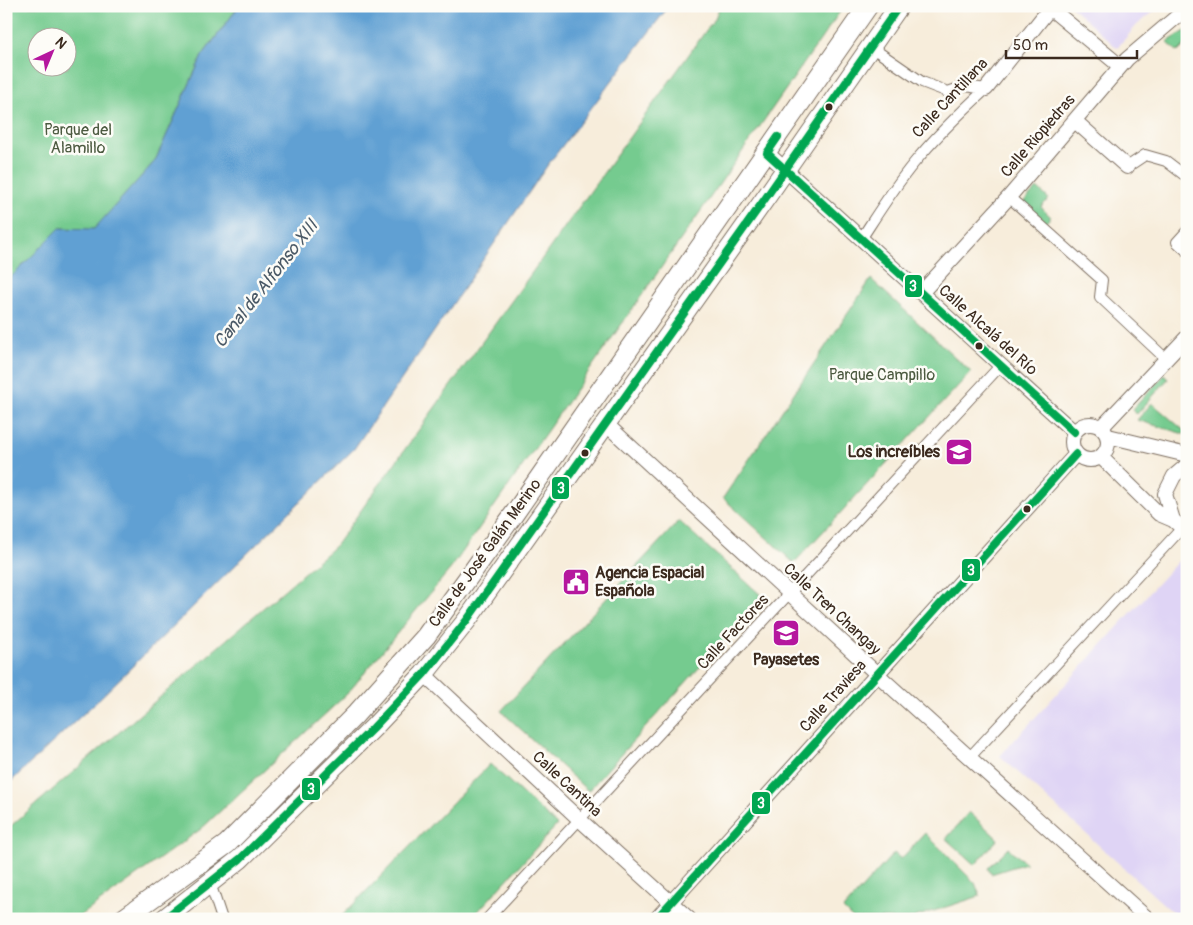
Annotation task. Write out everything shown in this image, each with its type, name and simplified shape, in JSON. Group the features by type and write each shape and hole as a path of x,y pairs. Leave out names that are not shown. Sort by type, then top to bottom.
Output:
{"main road":[{"name":"Calle de José Galán Merino","path":"123,919 226,844 355,715 426,636 514,514 868,6"},
{"name":"Calle de José Galán Merino","path":"164,919 240,860 373,728 424,674 467,620 899,6"}],"street":[{"name":"Calle Cantillana","path":"861,239 888,197 914,162 950,122 986,88 1050,8 1120,66"},
{"name":"Calle Riopiedras","path":"921,293 1009,197 1120,66 1187,8"},
{"path":"871,47 922,82 948,92 964,86 986,88"},
{"path":"1075,121 1126,167 1145,155 1166,161 1186,174"},
{"name":"Calle Alcalá del Río","path":"767,153 1074,432"},
{"path":"1009,197 1102,280 1100,298 1166,359"},
{"path":"1187,231 1177,242 1187,251"},
{"path":"1105,432 1166,359 1187,337"},
{"name":"Calle Factores","path":"486,919 1001,365"},
{"path":"1105,432 1109,444 1101,457 1091,460 1076,454 1072,439 1074,432 1079,427 1090,423 1105,432 1187,455"},
{"name":"Calle Tren Changay","path":"606,424 877,674 1148,919"},
{"name":"Calle Traviesa","path":"656,919 1076,454"},
{"path":"1101,457 1159,514 1181,527"},
{"path":"1142,496 1152,498 1165,494 1174,476 1187,465"},
{"path":"1165,494 1181,527"},
{"path":"970,758 1181,527"},
{"name":"Calle Cantina","path":"424,674 689,919"},
{"path":"210,883 222,919"}],"shaded area":[{"path":"1071,6 1161,6 1137,25 1117,48"},
{"path":"1181,558 1187,563 1187,919 1180,919 1000,756"}],"green space":[{"name":"Parque del Alamillo","path":"6,6 239,6 202,56 155,161 94,230 60,228 6,282"},
{"path":"720,6 844,6 452,567 347,694 201,829 76,919 6,919 6,830 336,545 715,18"},
{"path":"1187,30 1187,43 1178,52 1167,42"},
{"path":"1037,188 1049,199 1041,207 1051,217 1044,224 1022,204"},
{"name":"Parque Campillo","path":"871,279 971,372 794,563 723,498"},
{"path":"1164,375 1168,379 1137,414 1132,410"},
{"path":"1152,403 1187,433 1187,435 1137,420"},
{"path":"679,521 763,597 588,791 501,711"},
{"path":"490,764 557,825 471,919 339,919"},
{"path":"969,812 998,839 975,865 946,839"},
{"path":"925,833 975,883 980,896 909,919 853,919 843,909 894,853 901,859"},
{"path":"1008,848 1026,863 991,874 988,868"}],"water":[{"name":"Canal de Alfonso XIII","path":"239,6 669,6 547,166 354,449 95,703 6,786 6,282 60,228 94,229 155,161 202,56"}],"transit line":[{"name":"3","path":"164,919 240,859 373,728 424,674 467,620 899,6"},
{"name":"3","path":"778,137 767,153 1074,432"},
{"name":"3","path":"656,919 1076,454"}],"place":[{"name":"Los increíbles","path":"959,452"},
{"name":"Agencia Espacial Española","path":"576,582"},
{"name":"Payasetes","path":"786,633"}]}
